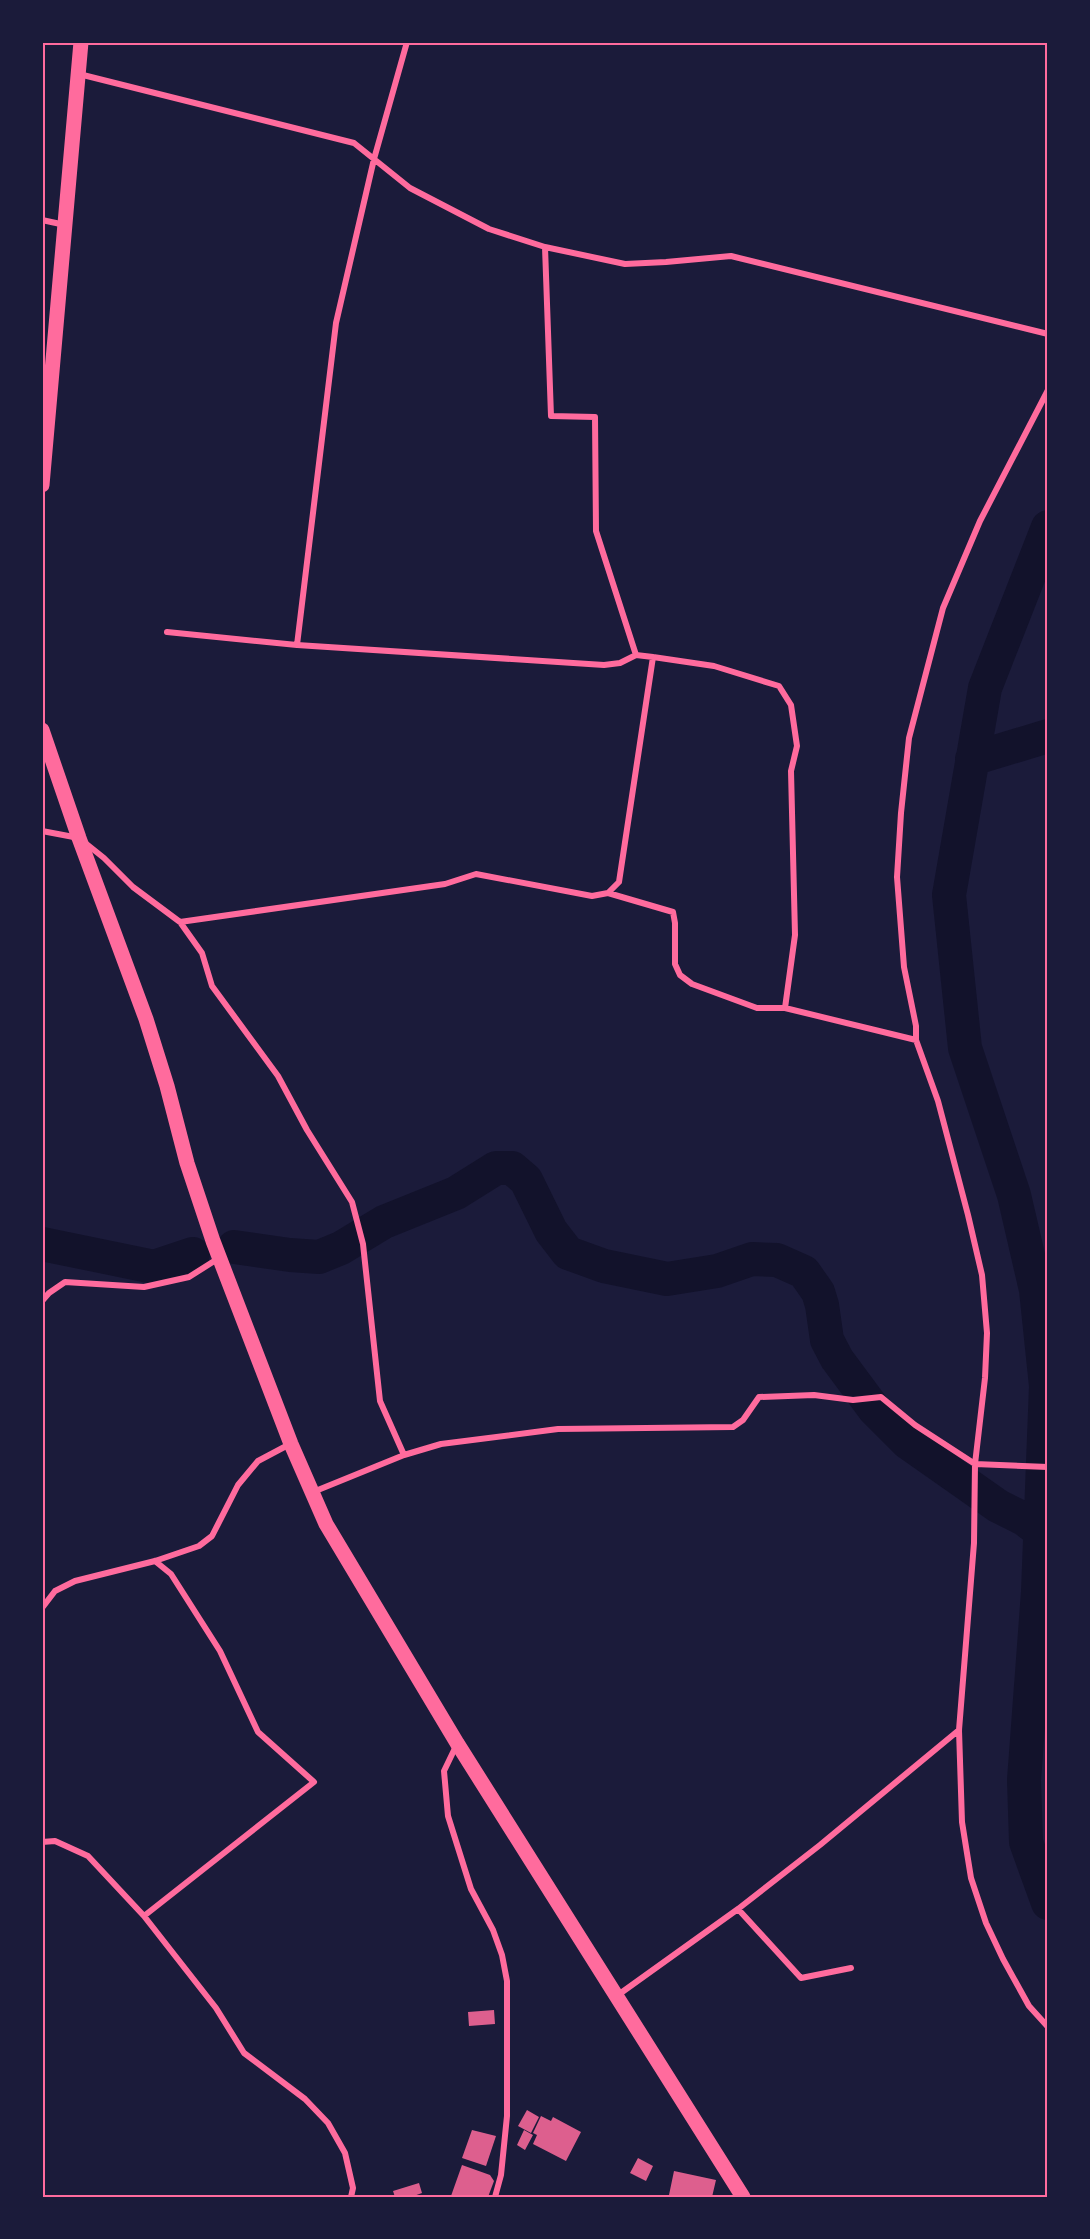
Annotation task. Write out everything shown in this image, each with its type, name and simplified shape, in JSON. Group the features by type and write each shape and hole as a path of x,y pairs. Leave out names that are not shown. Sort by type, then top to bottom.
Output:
{"main road":[{"path":"42,485 81,42"},
{"path":"42,730 146,1019 167,1086 187,1163 219,1258 291,1444 326,1524 457,1743 618,1995 743,2197"}],"street":[{"path":"297,645 336,323 374,159 407,42"},
{"path":"79,74 354,143 419,194 489,229 545,247 625,264 731,256 1048,334"},
{"path":"42,220 66,225"},
{"path":"545,247 551,416 595,417 596,531 636,655"},
{"path":"1048,390 980,520 943,608 909,738 897,878 904,967 916,1026 916,1040 938,1101 982,1275 987,1334 985,1378 975,1464 974,1543 959,1730 962,1822 970,1878 986,1923 1029,2006 1048,2027"},
{"path":"167,632 297,645 604,665 620,663 636,655 714,666 779,686 791,705 797,746 791,771 795,935 785,1008"},
{"path":"608,893 619,882 653,657"},
{"path":"42,831 79,838 134,887 180,922 202,953 212,986 278,1076 307,1130 352,1202 363,1244 380,1401 404,1455"},
{"path":"180,922 446,884 476,874 592,896 608,893 673,912 675,964 680,975 692,984 758,1008 785,1008 916,1040"},
{"path":"42,1301 65,1282 144,1287 189,1277 219,1258"},
{"path":"313,1492 404,1455 441,1444 558,1429 733,1427 743,1420 759,1397 814,1395 853,1400 881,1396 915,1425 975,1464 1048,1467"},
{"path":"42,1608 55,1591 75,1581 184,1553 199,1546 212,1536 238,1485 258,1461 291,1444"},
{"path":"144,1916 314,1782 258,1732 220,1651 171,1574 154,1561"},
{"path":"618,1995 738,1909 820,1845 959,1730"},
{"path":"457,1743 444,1771 448,1816 471,1889 493,1930 502,1955 507,1981 507,2116 501,2175 495,2197"},
{"path":"42,1842 55,1841 88,1856 144,1916 216,2008 244,2053 305,2099 328,2123 345,2153 353,2188 351,2197"},
{"path":"738,1909 801,1978 851,1968"}],"building":[{"path":"494,2010 495,2024 469,2026 468,2012"},
{"path":"527,2110 539,2117 531,2133 518,2126"},
{"path":"541,2116 551,2121 553,2117 581,2132 566,2161 533,2144 537,2135 533,2133"},
{"path":"472,2130 496,2136 486,2166 462,2158"},
{"path":"524,2130 533,2135 525,2150 517,2145"},
{"path":"638,2158 653,2166 646,2181 630,2173"},
{"path":"462,2165 490,2175 494,2181 488,2197 451,2196"},
{"path":"674,2171 716,2180 712,2197 669,2195"},
{"path":"419,2183 422,2193 411,2197 395,2197 393,2191"}],"waterway":[{"path":"1048,527 985,688 949,895 965,1048 1014,1195 1036,1290 1046,1386 1038,1592 1024,1780 1026,1842 1048,1903"},
{"path":"972,759 1048,736"},
{"path":"234,1247 319,1257 341,1248 384,1222 456,1193 496,1168 512,1168 526,1180 551,1231 568,1253 604,1266 667,1279 717,1271 752,1259 777,1260 804,1272 818,1292 827,1340 837,1359 874,1409 907,1442 998,1506 1024,1519 1041,1532"},
{"path":"42,1244 154,1267 193,1254"}]}
